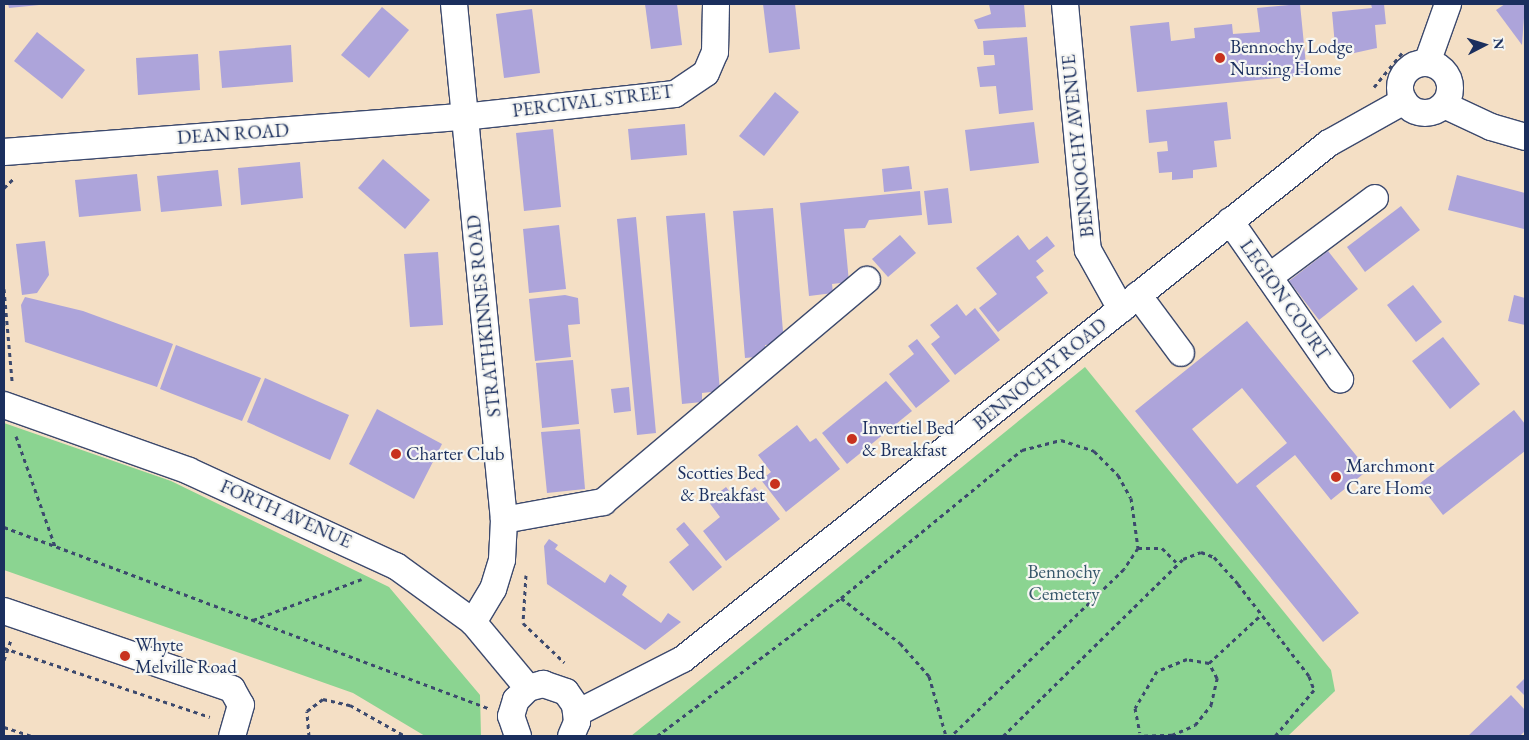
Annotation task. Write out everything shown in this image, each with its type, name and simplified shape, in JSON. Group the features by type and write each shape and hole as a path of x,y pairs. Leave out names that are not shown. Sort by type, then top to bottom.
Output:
{"street":[{"name":"STRATHKINNES ROAD","path":"454,4 463,117 504,520 502,560 493,589 473,622"},
{"name":"PERCIVAL STREET","path":"463,117 675,94 691,86 709,66 715,52 716,4"},
{"name":"BENNOCHY AVENUE","path":"1065,4 1088,250 1129,302 1182,352"},
{"path":"1427,63 1448,4"},
{"path":"1444,105 1450,91 1447,75 1427,63 1412,67 1402,78 1404,101 1423,113 1444,105 1491,127 1525,137"},
{"name":"BENNOCHY ROAD","path":"574,724 683,659 1329,143 1404,101"},
{"name":"DEAN ROAD","path":"4,152 463,117"},
{"path":"1269,277 1375,198"},
{"name":"LEGION COURT","path":"1230,221 1340,379"},
{"path":"504,520 603,502 867,280"},
{"name":"FORTH AVENUE","path":"8,400 189,471 396,566 473,622 528,688"},
{"path":"4,611 232,689 241,705 233,731"},
{"path":"518,736 513,707 528,688 543,684 559,687 571,698 574,724"}],"path":[{"path":"1371,90 1407,46"},
{"path":"4,289 10,379 8,400 55,547"},
{"path":"657,736 842,598 1022,450 1061,440 1094,451 1118,475 1131,498 1138,548 1124,570 950,736"},
{"path":"4,527 489,709"},
{"path":"1138,548 1162,548 1178,564"},
{"path":"1003,736 1178,564 1201,552 1214,557 1262,614 1310,676 1314,690 1275,736"},
{"path":"252,620 396,566"},
{"path":"526,568 523,623 571,669"},
{"path":"842,598 900,643 929,676 946,736"},
{"path":"1210,663 1262,614"},
{"path":"4,648 233,731"},
{"path":"1187,659 1210,663 1217,678 1212,706 1195,725 1172,735 1138,735 1134,708 1157,671 1187,659"},
{"path":"310,736 307,711 323,699 350,705 405,736"},
{"path":"4,727 31,736"}],"green space":[{"name":"Bennochy Cemetery","path":"1085,367 1331,670 1335,691 1288,736 631,736"},
{"path":"4,423 171,481 389,587 480,695 481,736 425,736 353,693 4,570"}],"building":[{"path":"8,4 39,4 39,5 9,8"},
{"path":"645,4 677,4 682,45 651,49"},
{"path":"763,4 795,4 800,49 769,53"},
{"path":"989,4 1024,4 1026,27 978,29 974,20 991,14"},
{"name":"Bennochy Lodge Nursing Home","path":"1300,4 1307,75 1137,92 1130,26 1169,22 1171,41 1195,38 1194,28 1232,24 1233,34 1260,32 1257,8"},
{"path":"1371,4 1384,4 1386,24 1375,25 1377,48 1336,57 1332,12 1372,8"},
{"path":"1505,4 1525,4 1522,45 1496,10"},
{"path":"382,7 409,30 369,78 341,55"},
{"path":"532,9 540,73 504,78 496,14"},
{"path":"37,32 85,70 62,99 14,61"},
{"path":"1027,37 1033,110 999,114 996,86 980,87 977,67 995,65 994,55 984,55 983,41"},
{"path":"291,45 293,82 222,88 219,51"},
{"path":"198,54 200,90 138,95 136,58"},
{"path":"775,92 799,112 764,156 739,136"},
{"path":"1227,102 1231,139 1214,141 1217,167 1193,170 1193,178 1172,180 1172,172 1159,173 1157,152 1168,151 1167,141 1149,143 1146,110"},
{"path":"1034,122 1039,163 970,171 965,130"},
{"path":"685,124 687,155 631,160 628,129"},
{"path":"553,129 561,207 524,211 516,133"},
{"path":"383,159 430,200 405,229 358,188"},
{"path":"300,162 303,198 241,205 238,168"},
{"path":"909,166 912,189 884,192 882,169"},
{"path":"218,170 222,206 161,212 157,176"},
{"path":"137,174 141,211 79,217 75,180"},
{"path":"1457,175 1525,193 1524,229 1448,210"},
{"path":"948,188 952,223 928,225 924,191"},
{"path":"920,191 922,215 869,220 865,228 844,229 849,282 832,284 833,293 809,296 800,203"},
{"path":"1401,206 1420,230 1365,272 1347,247"},
{"path":"773,208 784,344 765,345 766,356 745,358 733,211"},
{"path":"705,213 720,391 702,393 702,402 682,404 666,216"},
{"path":"636,217 656,433 637,435 617,219"},
{"path":"559,225 566,289 529,293 523,229"},
{"path":"900,235 916,253 888,277 872,259"},
{"path":"1018,235 1029,250 1047,236 1055,246 1036,261 1044,271 1036,277 1048,293 998,332 979,308 997,294 976,268"},
{"path":"45,241 49,275 37,293 22,295 16,244"},
{"path":"1328,251 1358,289 1319,320 1289,281"},
{"path":"438,252 443,325 410,327 404,254"},
{"path":"1413,285 1442,322 1416,342 1387,305"},
{"path":"565,295 578,298 580,324 568,325 571,357 535,361 529,299"},
{"path":"1514,295 1525,298 1525,325 1508,321"},
{"path":"25,297 83,311 173,344 157,387 25,342 21,305"},
{"path":"957,304 966,316 975,308 1000,340 955,375 931,344 940,337 930,325"},
{"name":"Marchmont Care Home","path":"1247,321 1368,470 1331,500 1295,455 1256,486 1359,613 1323,642 1135,411","holes":["1242,388 1287,443 1237,484 1192,429"]},
{"path":"1443,337 1480,384 1450,409 1412,361"},
{"path":"917,339 950,381 916,408 889,374 914,354 908,346"},
{"path":"176,345 261,378 242,421 160,389"},
{"path":"573,360 579,424 542,428 536,363"},
{"path":"265,378 349,415 330,460 247,422"},
{"path":"886,381 912,411 847,464 822,433"},
{"path":"629,387 631,411 614,413 611,389"},
{"name":"Charter Club","path":"377,409 442,444 414,499 349,464"},
{"path":"1514,410 1525,424 1525,451 1443,515 1419,484"},
{"path":"797,425 810,442 816,438 840,469 786,512 761,480 771,472 758,455"},
{"path":"580,429 585,489 547,493 541,432"},
{"path":"726,487 737,501 755,487 780,519 726,561 703,531 720,517 708,501"},
{"path":"684,522 722,567 693,591 669,562 689,545 676,529"},
{"path":"549,539 558,545 555,549 605,583 610,574 627,586 622,595 661,623 668,613 681,622 645,650 547,584 544,546"},
{"path":"1525,678 1525,696 1516,687"},
{"path":"1511,695 1525,710 1525,731 1520,736 1468,736"}],"place":[{"name":"Bennochy Lodge Nursing Home","path":"1220,58"},
{"name":"Invertiel Bed & Breakfast","path":"852,439"},
{"name":"Charter Club","path":"396,454"},
{"name":"Marchmont Care Home","path":"1336,477"},
{"name":"Scotties Bed & Breakfast","path":"775,484"},
{"name":"Whyte Melville Road","path":"125,656"}]}
